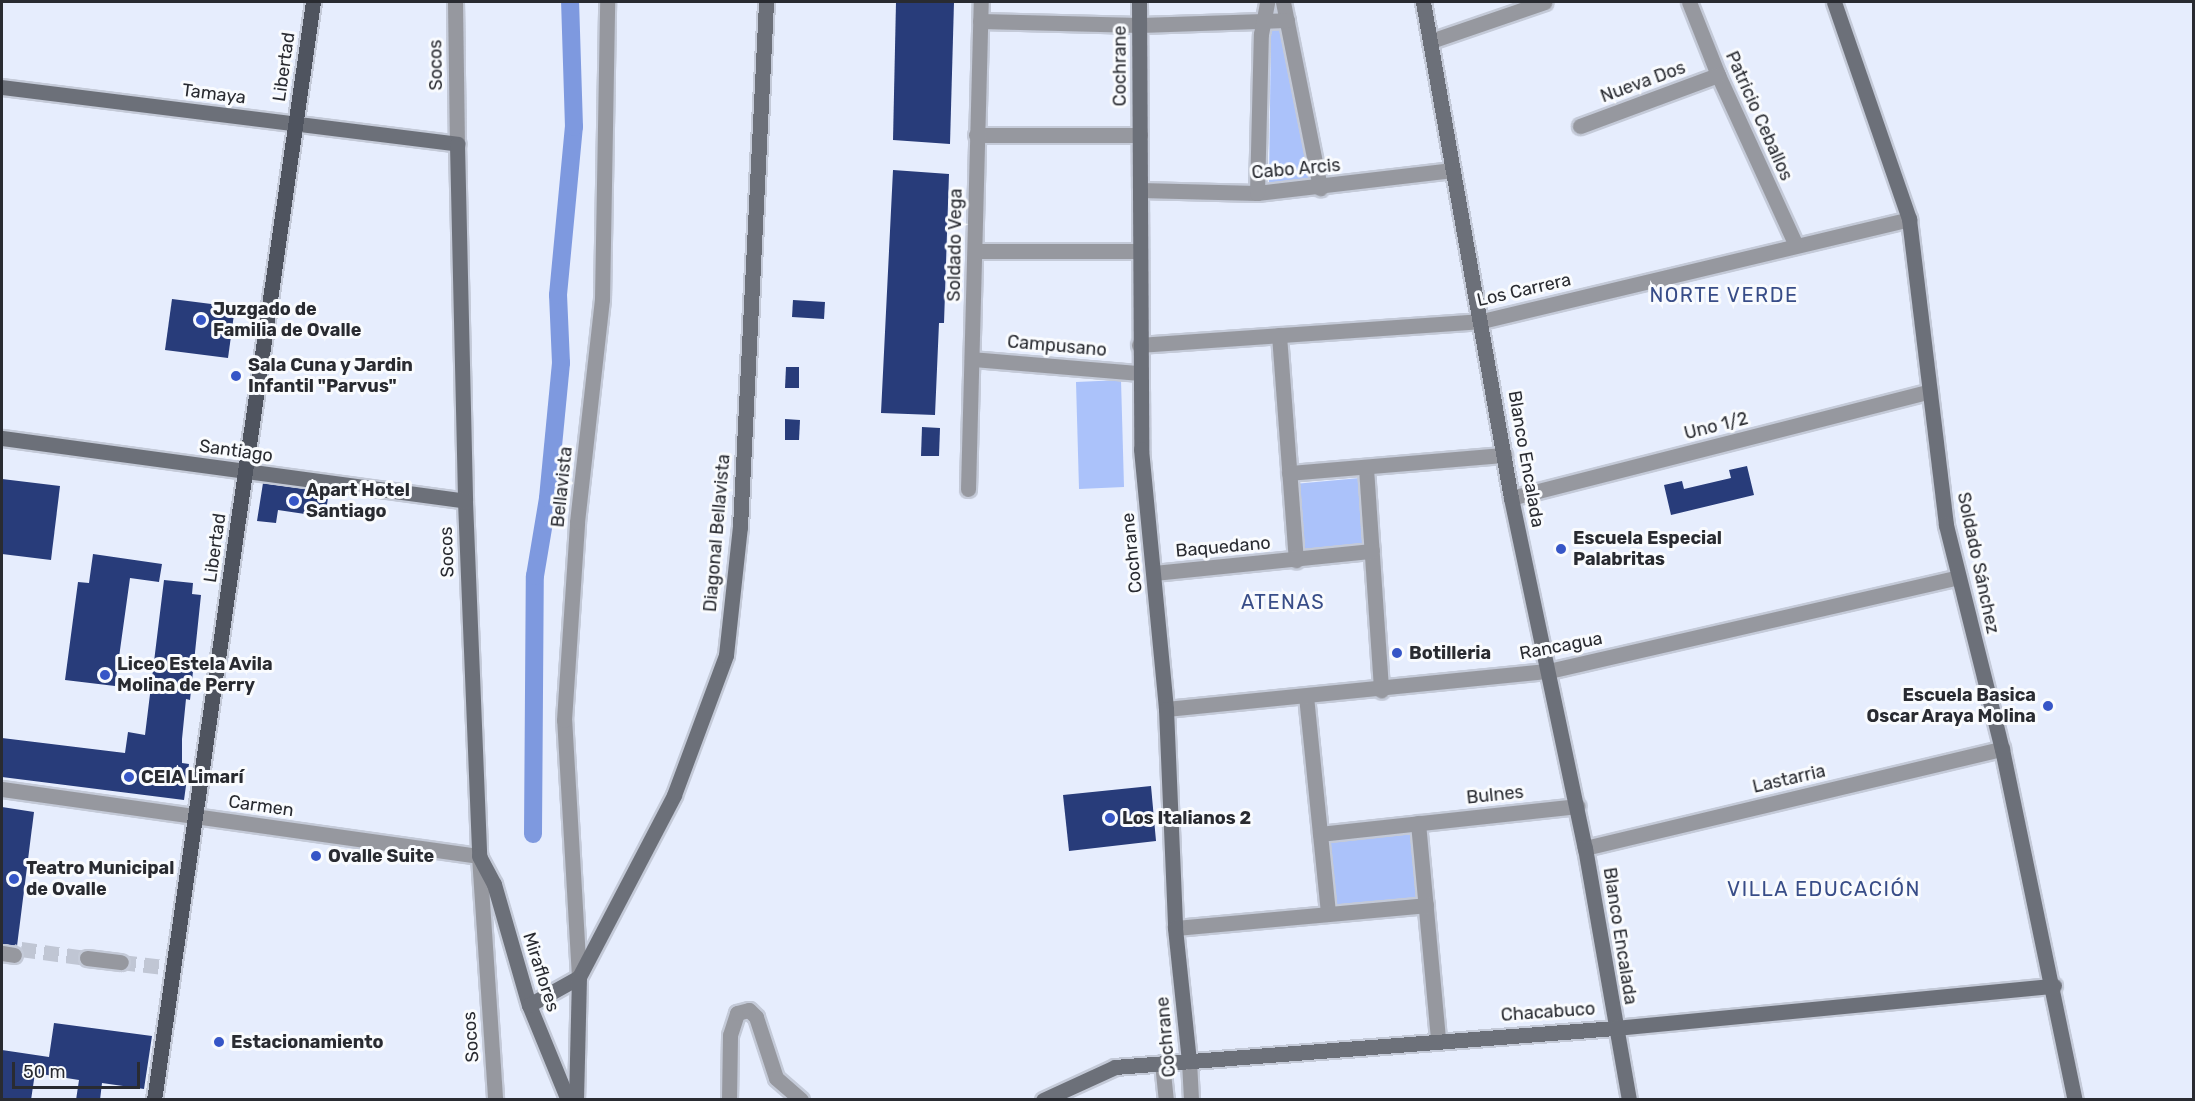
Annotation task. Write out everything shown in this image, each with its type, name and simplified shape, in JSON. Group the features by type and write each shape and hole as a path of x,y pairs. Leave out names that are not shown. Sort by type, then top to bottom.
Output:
{"main road":[{"name":"Libertad","path":"154,1100 313,2"}],"street":[{"name":"Socos","path":"454,2 465,501 479,856 495,1100"},
{"name":"Bellavista","path":"579,977 564,720 577,522 602,299 607,2"},
{"name":"Diagonal Bellavista","path":"579,977 674,795 726,655 740,527 766,2"},
{"name":"Soldado Vega","path":"968,489 981,2"},
{"name":"Cochrane","path":"1139,2 1138,373 1141,449 1166,709 1175,928 1191,1100"},
{"path":"1257,193 1263,22 1267,2"},
{"path":"1283,2 1320,188"},
{"name":"Blanco Encalada","path":"1423,2 1482,321 1511,498 1586,848 1629,1100"},
{"path":"1431,41 1545,2"},
{"name":"Patricio Ceballos","path":"1689,2 1718,75 1796,245"},
{"name":"Soldado Sánchez","path":"1834,2 1909,219 1946,525 2002,749 2054,986 2075,1100"},
{"path":"980,21 1140,25 1287,20"},
{"name":"Nueva Dos","path":"1580,126 1718,75"},
{"name":"Tamaya","path":"2,87 457,144"},
{"path":"976,135 1140,135"},
{"name":"Cabo Arcis","path":"1140,190 1257,193 1320,188 1453,170"},
{"name":"Los Carrera","path":"1139,345 1482,321 1909,219"},
{"path":"975,251 1140,251"},
{"name":"Baquedano","path":"1279,335 1296,560"},
{"name":"Campusano","path":"972,359 1138,373"},
{"name":"Uno 1/2","path":"1511,498 1930,391"},
{"name":"Santiago","path":"2,438 465,501"},
{"path":"1289,473 1504,455"},
{"path":"1366,468 1381,690"},
{"name":"Baquedano","path":"1154,573 1372,551"},
{"name":"Rancagua","path":"1166,709 1381,690 1549,671 1958,577"},
{"path":"1306,696 1328,912"},
{"name":"Lastarria","path":"1586,848 2002,749"},
{"name":"Carmen","path":"2,789 479,856"},
{"name":"Bulnes","path":"1320,834 1577,806"},
{"path":"1418,823 1438,1039"},
{"name":"Miraflores","path":"479,856 494,884 529,1005 568,1100"},
{"path":"1175,928 1426,904"},
{"path":"87,958 121,962"},
{"path":"529,1005 579,977"},
{"name":"Miraflores","path":"576,1100 579,977"},
{"name":"Chacabuco","path":"1043,1100 1115,1067 1438,1039 1615,1028 2054,986"},
{"path":"729,1100 730,1035 737,1013 749,1010 756,1017 776,1078 801,1100"},
{"name":"Cochrane","path":"1162,1063 1166,1100"}],"shaded area":[{"path":"1282,26 1309,178 1269,183 1271,30"},
{"path":"1121,380 1124,487 1079,489 1076,382"},
{"path":"1360,478 1365,547 1299,552 1294,484"},
{"path":"1413,834 1418,898 1331,905 1326,841"}],"building":[{"path":"896,2 954,2 950,144 893,140"},
{"path":"893,170 949,174 944,323 939,323 935,415 881,413"},
{"path":"172,299 235,307 228,358 165,350"},
{"path":"793,300 825,302 824,319 792,317"},
{"path":"786,367 799,367 799,388 785,388"},
{"path":"785,419 800,420 799,440 785,440"},
{"path":"922,427 940,428 939,456 921,456"},
{"path":"1747,466 1754,495 1671,515 1664,485 1682,481 1684,489 1731,478 1729,470"},
{"path":"2,479 60,486 51,560 2,554"},
{"name":"Apart Hotel Santiago","path":"263,483 329,492 325,517 278,510 276,523 257,521"},
{"path":"93,554 162,564 159,582 130,578 115,686 65,680 78,582 89,583"},
{"path":"164,580 193,583 192,594 201,595 190,700 186,699 182,739 182,763 189,764 184,800 2,777 2,738 125,753 128,732 145,735"},
{"name":"Los Italianos 2","path":"1151,786 1156,841 1069,851 1063,795"},
{"name":"Teatro Municipal de Ovalle","path":"2,807 34,812 17,946 2,944"},
{"path":"54,1023 152,1036 144,1089 102,1083 100,1100 76,1100 79,1080 35,1073 31,1100 2,1100 2,1050 49,1057"}],"waterway":[{"path":"533,834 535,576 548,498 561,363 558,295 574,127 570,2"}],"tunnel":[{"path":"14,955 21,949 87,958"},
{"path":"121,962 173,968"}],"place":[{"name":"Juzgado de Familia de Ovalle","path":"201,320"},
{"name":"Sala Cuna y Jardin Infantil \"Parvus\"","path":"236,376"},
{"name":"Apart Hotel Santiago","path":"294,501"},
{"name":"Escuela Especial Palabritas","path":"1561,549"},
{"name":"Botilleria","path":"1397,653"},
{"name":"Liceo Estela Avila Molina de Perry","path":"105,675"},
{"name":"Escuela Basica Oscar Araya Molina","path":"2048,706"},
{"name":"CEIA Limarí","path":"129,777"},
{"name":"Los Italianos 2","path":"1110,818"},
{"name":"Ovalle Suite","path":"316,856"},
{"name":"Teatro Municipal de Ovalle","path":"14,879"},
{"name":"Estacionamiento","path":"219,1042"}],"district":[{"name":"NORTE VERDE","path":"1724,295"},
{"name":"ATENAS","path":"1283,602"},
{"name":"VILLA EDUCACIÓN","path":"1824,889"}]}
